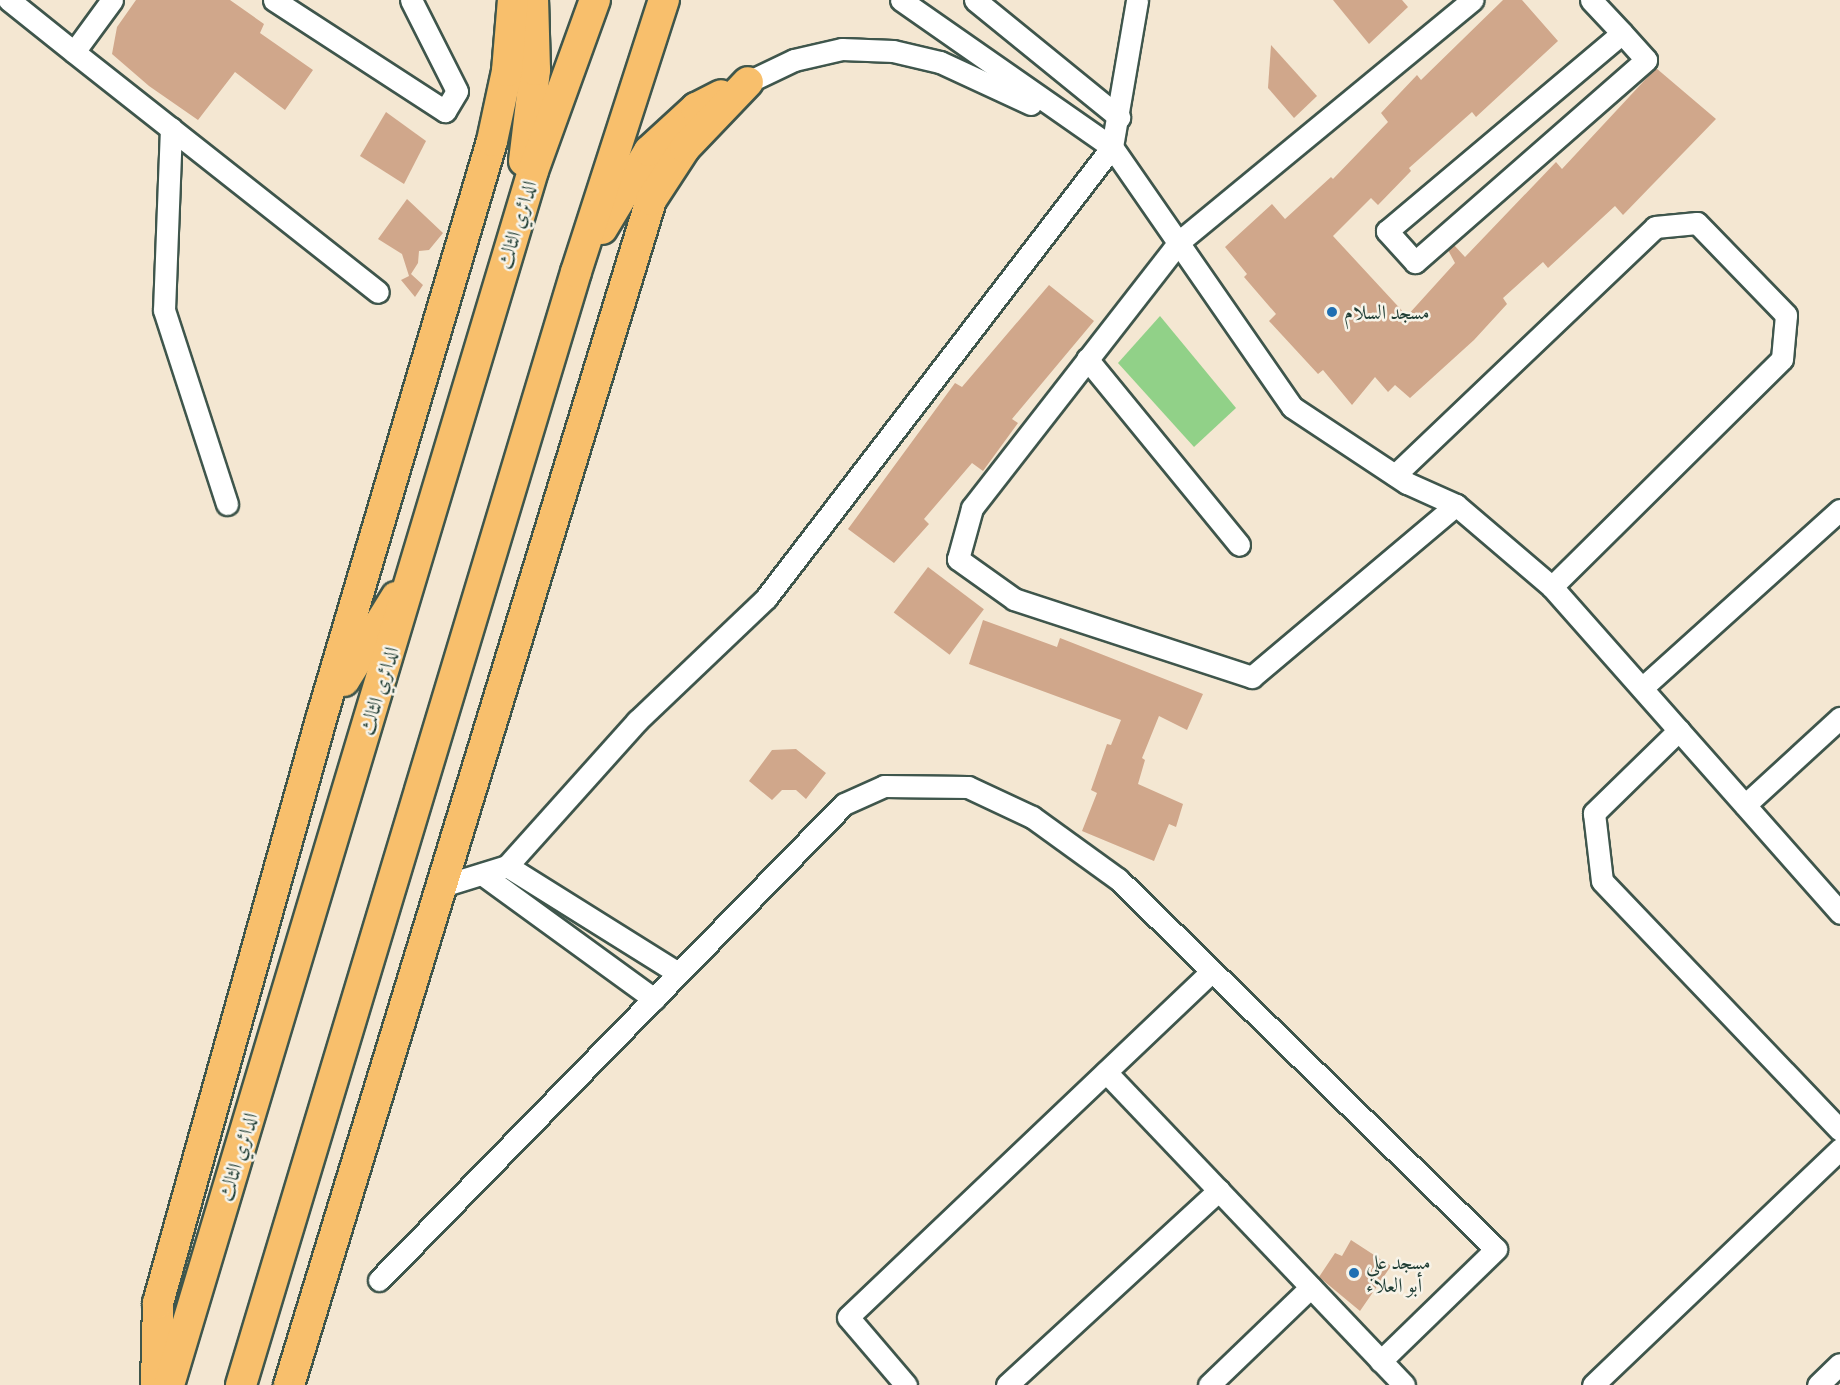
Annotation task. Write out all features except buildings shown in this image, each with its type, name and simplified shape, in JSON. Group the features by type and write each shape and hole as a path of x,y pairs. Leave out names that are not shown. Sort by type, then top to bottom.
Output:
{"highway":[{"path":"156,1385 158,1303 322,716 492,141 507,71 513,0"},
{"path":"516,228 535,70 533,0"},
{"name":"الدائري الثالث","path":"169,1385 516,228 595,0"},
{"path":"241,1385 576,272 664,0"},
{"path":"576,272 649,151 696,108 748,82"},
{"path":"290,1385 439,886 651,200 685,148 748,82"},
{"path":"322,716 416,564"},
{"path":"261,1385 266,1304"}],"street":[{"path":"9,0 378,292"},
{"path":"74,52 112,0"},
{"path":"274,0 446,111 457,91 411,0"},
{"path":"901,0 1112,147 1180,241 1292,408 1395,475 1456,505 1552,587 1840,913"},
{"path":"975,0 1119,117"},
{"path":"439,886 507,866 638,721 766,598 1112,147 1119,117 1137,0"},
{"path":"1456,505 1252,676 1014,599 958,559 972,508 1180,241 1472,0"},
{"path":"1591,0 1622,33 1646,60 1415,262 1387,231 1622,33"},
{"path":"748,82 794,60 842,49 892,51 940,62 1090,132"},
{"path":"171,128 164,310 227,504"},
{"path":"1395,475 1655,227 1696,223 1786,315 1782,359 1552,587"},
{"path":"1087,360 1239,545"},
{"path":"1642,688 1840,510"},
{"path":"1745,805 1840,718"},
{"path":"1678,730 1594,813 1602,881 1840,1130"},
{"path":"379,1280 844,804 884,786 968,787 1032,817 1118,879 1496,1248 1381,1361"},
{"path":"507,866 678,973"},
{"path":"482,873 654,999"},
{"path":"895,1381 848,1317 1212,971"},
{"path":"1106,1072 1404,1385"},
{"path":"1593,1385 1840,1149"},
{"path":"1007,1385 1219,1191"},
{"path":"1209,1385 1311,1287"},
{"path":"1818,1385 1840,1364"}],"green space":[{"path":"1160,316 1236,408 1194,447 1118,363"}],"place":[{"name":"مسجد السلام","path":"1332,312"},
{"name":"مسجد علي أبو العلاء","path":"1354,1273"}]}
